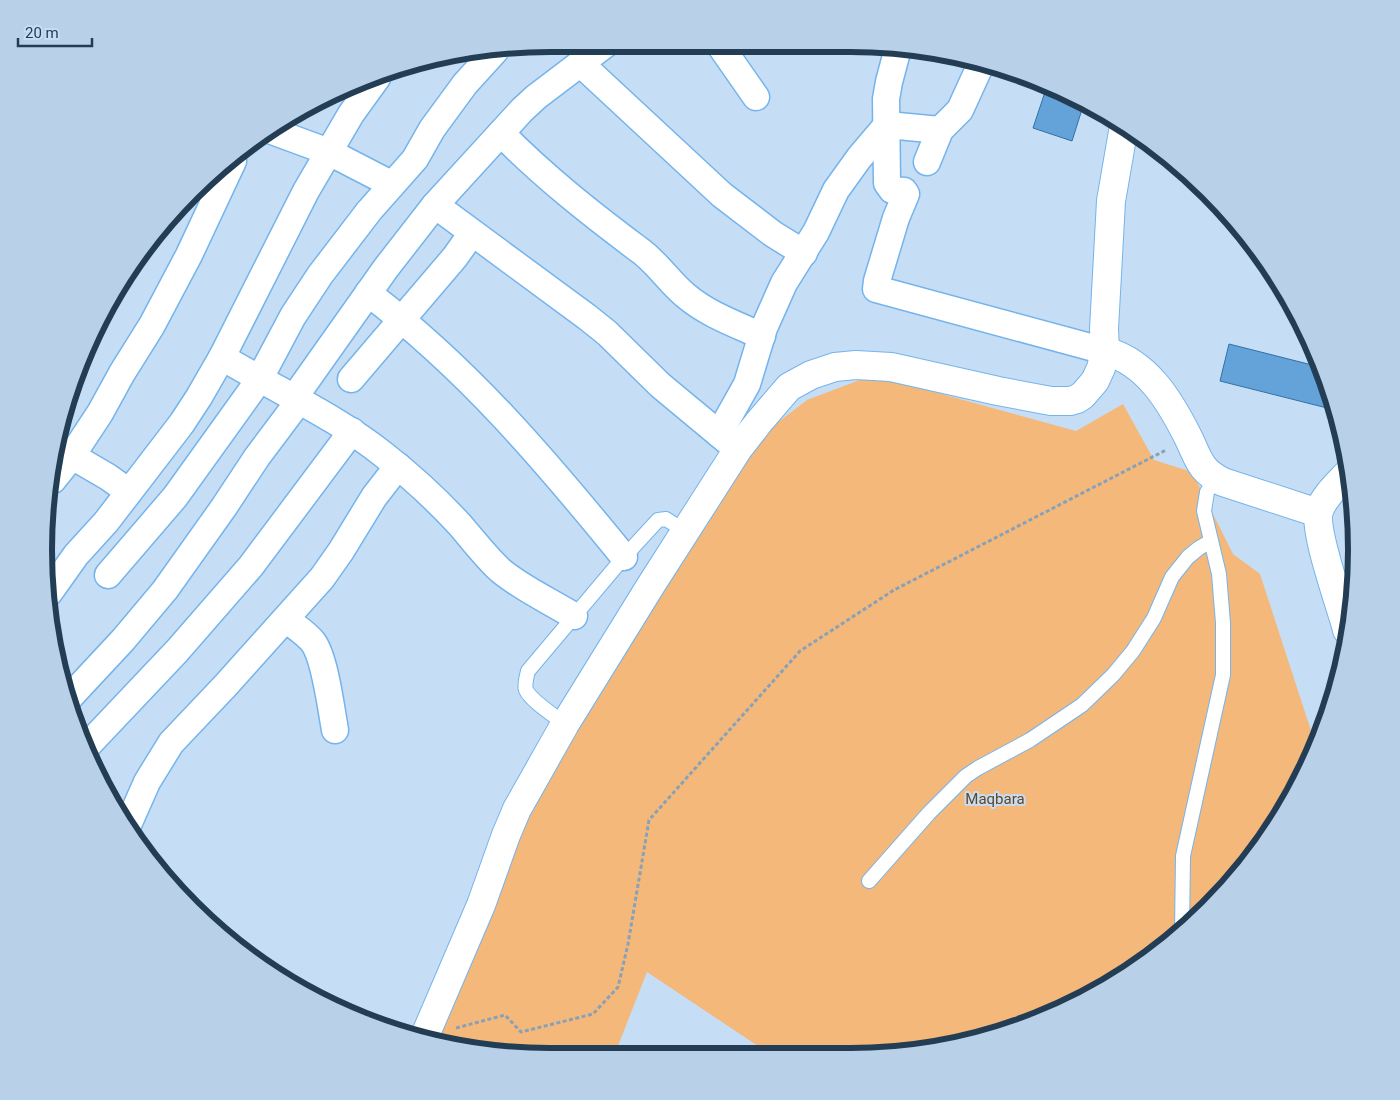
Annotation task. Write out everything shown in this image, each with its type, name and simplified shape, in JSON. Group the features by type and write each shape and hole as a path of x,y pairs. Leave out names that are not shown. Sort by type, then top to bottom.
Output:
{"street":[{"path":"74,693 165,590 219,515 368,293 435,205 536,97 596,52"},
{"path":"725,52 756,97"},
{"path":"896,55 886,99 887,184 892,190 904,191 906,194 896,218 876,289 1105,351 1128,359 1150,377 1177,416 1199,462 1216,478 1318,513"},
{"path":"108,575 170,503 259,380 309,290 391,184 415,159 432,129 465,84 489,57"},
{"path":"581,64 722,195 773,234 804,253"},
{"path":"927,162 940,130 960,110 979,69"},
{"path":"54,586 76,555 106,522 182,423 222,358 306,191 351,114 371,86"},
{"path":"887,125 940,130"},
{"path":"427,1032 481,905 517,810 565,724 686,532 729,442 762,336 780,291 816,232 836,190 859,158 887,125"},
{"path":"278,133 329,152 391,184"},
{"path":"501,133 526,159 640,250 684,294 698,305 762,336"},
{"path":"729,442 759,422 789,387 812,375 835,368 856,365 892,367 1051,401 1070,401 1083,395 1095,381 1101,368 1105,351 1104,329 1111,201 1123,134"},
{"path":"60,468 66,456 100,413 152,325 189,255 229,170"},
{"path":"435,205 472,234 571,304 607,333 660,385 729,442"},
{"path":"351,379 455,257 472,234"},
{"path":"368,293 402,319 520,432 562,480 624,557"},
{"path":"222,358 352,431 398,466 446,510 502,571 574,616"},
{"path":"91,742 176,651 251,566 352,431"},
{"path":"66,456 108,477 129,492"},
{"path":"131,818 147,782 171,743 286,619 333,564 374,497 398,466"},
{"path":"1342,480 1324,500 1317,520 1320,538 1343,614"},
{"path":"286,619 312,641 316,647 324,674 335,730"}],"lane":[{"path":"1182,920 1183,856 1223,675 1219,574 1204,511 1207,492 1216,478"},
{"path":"565,724 536,701 526,690 528,670 658,520 666,519 686,532"},
{"path":"869,881 929,813 966,776 1030,740 1082,705 1113,675 1133,652 1154,618 1172,577 1188,557 1211,541"}],"path":[{"path":"435,1034 505,1015 522,1032 593,1014 618,987 628,944 649,820 800,651 894,590 1189,438"}],"green space":[{"name":"Maqbara","path":"873,375 1076,431 1123,404 1154,460 1192,472 1233,554 1260,574 1312,734 1281,799 1245,853 1224,878 1202,902 1153,945 1099,981 1070,996 1040,1010 979,1031 915,1043 883,1046 761,1048 647,972 617,1048 517,1046 441,1035 533,800 760,436 807,400"}],"building":[{"path":"1045,92 1082,110 1072,141 1033,128"},
{"path":"1229,344 1312,365 1327,408 1220,381"}]}
